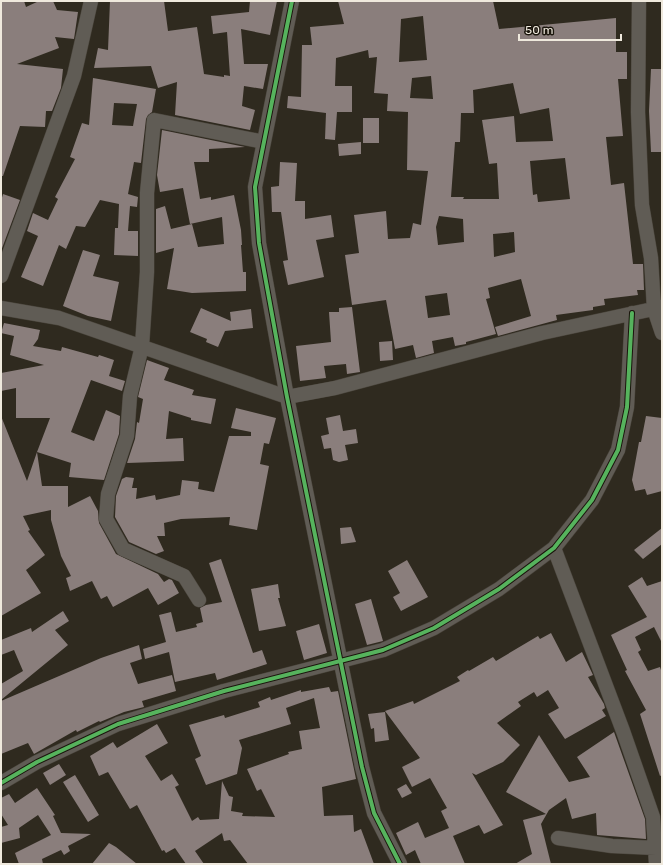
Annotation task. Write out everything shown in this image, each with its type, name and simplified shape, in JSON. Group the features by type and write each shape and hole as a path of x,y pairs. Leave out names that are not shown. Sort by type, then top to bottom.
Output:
{"street":[{"path":"1,276 74,76 91,1"},
{"path":"292,1 255,187 259,243 287,397 362,767 374,813 400,864"},
{"path":"639,1 638,112 642,205 662,333"},
{"path":"199,600 184,576 123,549 106,519 108,494 127,436 130,396 142,346 147,272 147,194 154,120 264,142"},
{"path":"1,308 59,318 287,397 335,388 542,333 658,308"},
{"path":"1,783 37,762 118,724 224,691 383,650 434,628 498,589 554,548 592,500 618,450 627,407 632,313"},
{"path":"554,548 623,731 650,810 656,848 656,864"},
{"path":"558,838 612,846 656,848"}],"building":[{"path":"1,1 24,1 26,7 39,1 53,1 57,10 78,12 74,39 55,37 59,48 17,64 63,69 61,88 52,111 46,111 45,127 20,126 3,176 1,176"},
{"path":"110,1 164,1 168,31 197,27 204,74 224,77 224,75 230,76 227,32 213,34 211,16 249,12 250,1 277,1 270,35 241,29 244,64 268,64 263,89 244,86 242,106 255,110 250,130 175,115 177,82 158,88 151,66 94,68 98,48 108,50"},
{"path":"338,1 493,1 499,29 616,18 616,52 627,52 627,79 618,79 623,136 606,137 611,185 624,183 633,264 643,264 644,290 637,290 638,295 604,299 605,305 593,307 593,310 556,315 557,320 498,336 495,327 531,316 521,279 488,288 490,298 486,299 496,334 455,346 453,337 432,341 434,353 416,358 413,345 395,349 386,300 352,305 345,255 359,253 354,215 386,211 388,239 410,238 413,223 421,225 428,171 407,170 408,112 387,111 388,94 374,93 377,57 369,58 368,50 336,58 335,86 352,86 352,112 337,112 335,140 325,139 326,113 287,108 288,96 301,97 302,45 312,45 310,27 344,24","holes":["423,16 427,60 399,62 401,19","431,76 433,99 410,98 412,78","513,83 520,114 549,108 553,141 516,142 514,116 482,120 489,164 497,163 499,199 463,199 464,197 451,197 455,142 460,142 461,113 474,113 473,90","565,158 570,199 538,202 537,194 533,195 530,161","439,216 463,219 464,242 438,245 436,227","514,232 515,252 494,257 493,234","447,293 450,315 428,318 425,296"]},
{"path":"651,69 662,69 662,152 651,152 649,111"},
{"path":"93,78 156,89 152,112 146,119 141,163 134,162 128,194 138,197 137,207 130,206 128,231 138,231 138,256 114,255 115,228 118,228 119,204 100,200 85,227 76,226 66,249 59,245 43,286 21,277 38,236 27,231 33,213 48,220 58,199 55,197 75,159 70,157 82,123 89,125","holes":["114,103 137,104 133,126 112,125"]},
{"path":"363,118 379,118 379,143 363,143"},
{"path":"162,130 245,147 209,149 209,162 194,162 200,199 211,197 211,200 234,195 241,230 243,272 246,272 246,291 192,293 167,289 174,248 156,253 156,209 165,206 171,229 192,224 198,247 224,244 222,217 190,224 183,188 160,192 157,175"},
{"path":"361,142 361,154 339,156 338,144"},
{"path":"280,162 297,163 295,201 305,201 305,219 331,215 334,237 316,240 324,277 288,285 283,261 288,260 281,212 272,212 271,187 279,186"},
{"path":"3,194 20,200 1,251 1,201"},
{"path":"83,250 100,255 93,276 119,282 111,321 88,316 63,306"},
{"path":"352,307 360,372 347,374 346,364 324,366 326,378 300,381 296,346 331,342 329,312 339,312 339,308"},
{"path":"201,308 231,321 230,312 251,309 253,328 225,331 218,347 206,342 207,339 190,332"},
{"path":"4,323 40,330 38,339 33,346 61,351 62,347 98,357 99,355 114,360 109,376 125,381 122,391 91,380 71,432 94,441 106,410 120,416 119,434 104,480 69,477 71,463 37,452 50,418 16,418 16,388 1,391 1,373 44,365 10,355 14,336 1,333"},
{"path":"392,341 393,360 380,361 379,342"},
{"path":"147,360 169,368 164,380 194,390 192,395 216,399 211,424 191,420 191,418 169,411 166,439 183,438 184,461 127,463 135,439 137,422 139,423 143,399 138,397"},
{"path":"236,408 276,418 269,444 264,443 260,464 269,466 257,530 229,525 230,517 181,519 164,523 165,536 157,536 164,551 156,554 129,542 115,517 116,496 122,479 126,477 134,478 132,488 137,488 136,499 155,495 156,500 180,495 182,480 199,482 198,489 214,492 229,436 251,436 251,432 231,428"},
{"path":"340,415 343,431 356,429 358,443 345,445 348,460 339,462 333,460 331,448 324,449 321,436 329,434 326,418"},
{"path":"1,416 27,481 37,452 42,486 68,486 68,507 90,496 98,511 99,523 116,554 158,574 164,582 169,579 172,580 179,593 158,605 148,588 113,607 107,596 101,599 92,581 70,591 66,578 71,576 61,556 51,520 51,510 23,516 30,530 28,531 45,555 26,570 41,593 1,616"},
{"path":"646,416 662,418 662,491 647,495 645,489 635,491 632,480 639,442 641,442"},
{"path":"351,527 356,542 341,544 340,528"},
{"path":"662,528 662,544 643,559 634,550"},
{"path":"221,559 253,653 262,650 267,664 217,680 215,673 175,682 169,652 145,659 143,649 166,642 159,615 171,612 176,632 197,627 196,624 203,622 200,608 206,605 222,602 209,563"},
{"path":"407,560 428,597 401,611 393,597 400,593 388,571"},
{"path":"642,577 647,586 662,581 662,643 654,627 635,637 641,650 638,652 648,671 660,667 662,673 662,775 660,776 640,714 646,710 625,671 627,670 611,635 647,617 628,586"},
{"path":"278,584 280,598 278,598 286,626 259,631 251,589"},
{"path":"371,599 383,641 367,645 355,604"},
{"path":"63,611 69,621 55,630 68,645 1,700 1,684 23,671 14,650 1,655 1,640 31,628 32,632"},
{"path":"319,624 327,653 304,660 296,631"},
{"path":"551,633 566,662 582,652 593,675 588,677 604,704 605,708 602,710 606,716 565,739 548,714 559,708 548,690 537,697 534,692 518,702 521,706 497,723 520,745 503,762 476,775 472,773 503,825 484,834 479,825 453,836 465,864 421,864 415,850 406,855 396,833 418,822 425,838 449,828 441,811 447,808 430,778 412,787 402,767 420,758 385,711 413,701 414,704 460,681 457,677 493,657 496,661 538,636 540,639"},
{"path":"139,645 142,659 130,663 138,684 172,675 176,691 142,701 144,707 124,712 100,722 99,721 77,732 76,730 34,754 28,743 1,754 1,701 101,658"},
{"path":"329,687 331,692 338,691 356,779 322,787 324,816 353,815 354,832 361,829 374,864 248,864 230,840 224,841 222,833 195,851 204,864 186,864 175,848 166,853 164,850 162,851 137,805 130,809 108,772 99,776 90,756 113,742 117,748 157,724 168,743 145,756 161,781 172,774 179,785 175,787 192,821 198,817 200,820 219,819 222,781 229,796 233,797 231,811 243,813 242,816 275,817 261,789 257,791 247,769 289,754 288,752 302,749 299,731 320,728 314,698 286,708 291,724 239,740 242,748 237,774 206,785 195,759 201,756 189,725 224,715 225,718 260,707 258,702 270,697 271,700 301,690 301,692"},
{"path":"385,712 389,740 375,742 374,728 371,729 368,714"},
{"path":"614,732 645,819 646,839 597,835 596,813 572,819 566,798 549,810 541,824 551,864 515,864 532,854 523,820 546,814 506,792 539,735 569,782 590,777 577,757"},
{"path":"59,764 66,775 50,785 43,773"},
{"path":"75,775 99,815 88,822 63,782"},
{"path":"406,784 412,793 402,798 397,789"},
{"path":"37,788 55,815 53,816 61,833 91,834 68,846 70,851 64,855 61,850 42,859 43,864 19,864 15,853 51,835 38,815 19,828 20,838 1,843 1,827 8,825 1,814 1,798 9,794 15,803"},
{"path":"109,843 116,847 137,864 92,864"}],"cycle path":[{"path":"292,1 255,187 259,243 287,397 362,767 374,813 400,864"},
{"path":"1,783 37,762 118,724 224,691 383,650 434,628 499,589 554,548 592,500 618,450 627,407 632,313"}]}
